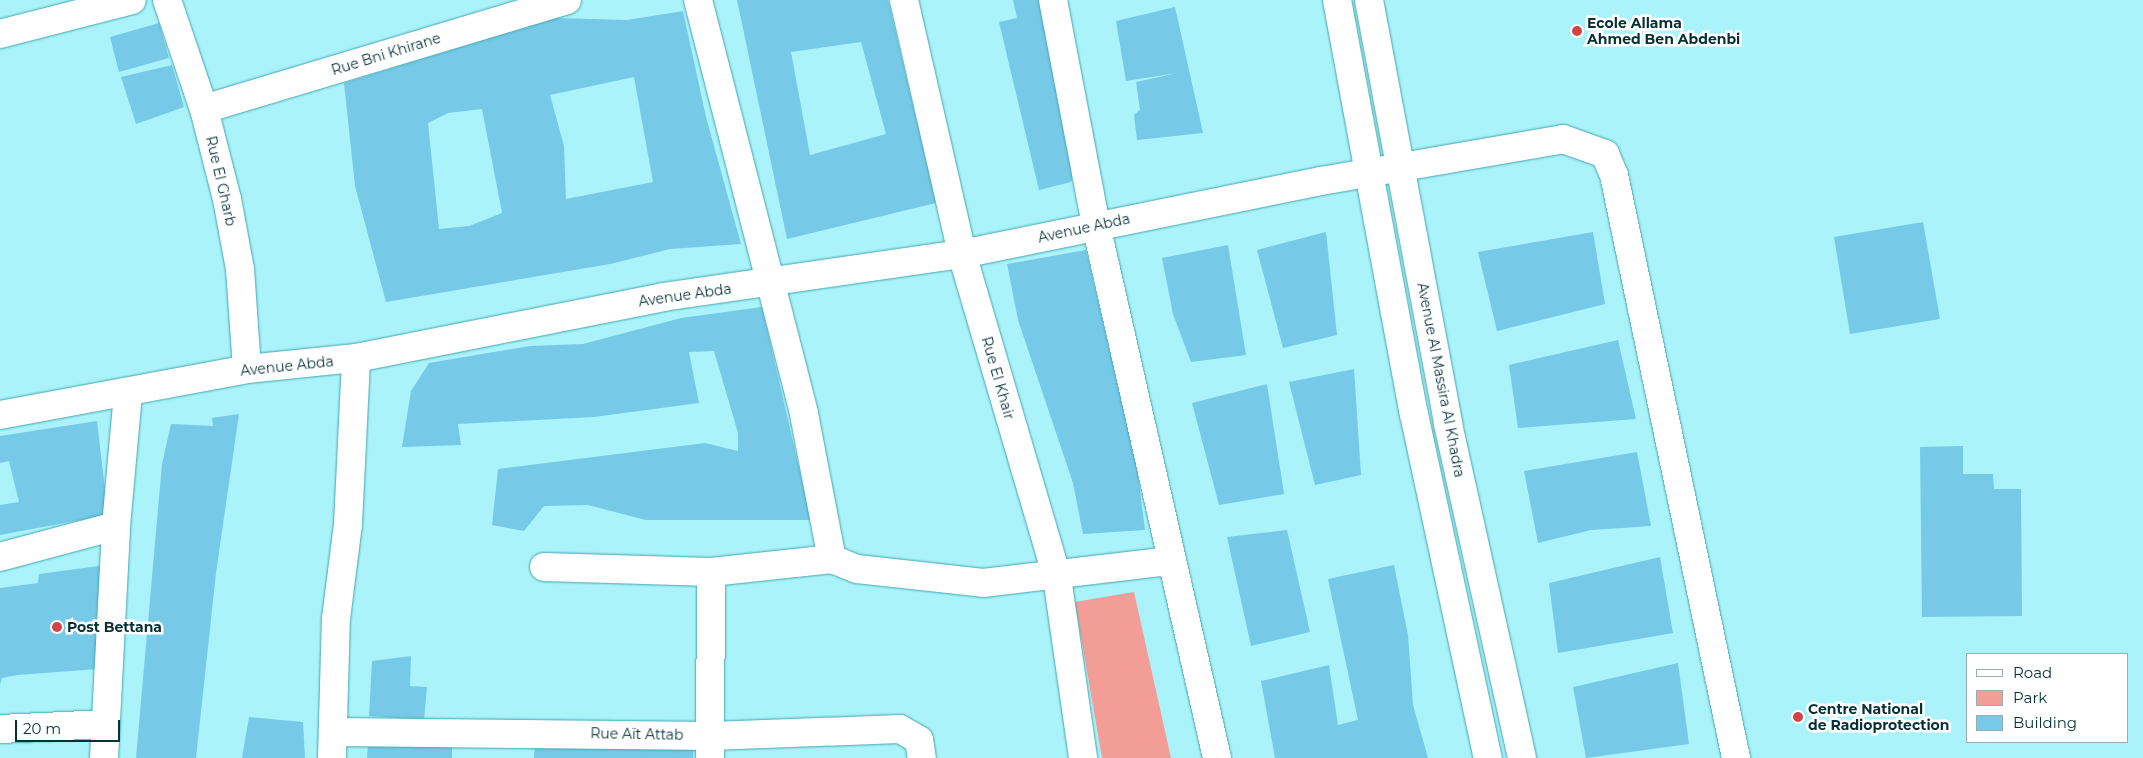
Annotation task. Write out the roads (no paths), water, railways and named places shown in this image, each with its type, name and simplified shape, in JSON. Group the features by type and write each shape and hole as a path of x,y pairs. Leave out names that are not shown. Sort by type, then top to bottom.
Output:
{"street":[{"path":"0,34 132,0"},
{"name":"Rue El Gharb","path":"167,0 204,109 240,269 247,369"},
{"name":"Rue Bni Khirane","path":"204,109 567,0"},
{"path":"698,0 804,414 832,559"},
{"name":"Rue El Khair","path":"904,0 962,254 1057,577 1083,758"},
{"path":"1053,0 1096,225 1216,758"},
{"path":"1337,0 1414,414 1488,758"},
{"name":"Avenue Al Massira Al Khadra","path":"1369,0 1448,424 1522,758"},
{"name":"Avenue Abda","path":"0,415 128,394 247,369 356,358 544,317 962,254 1096,225 1401,166 1539,140 1563,139 1605,154 1629,239 1736,758"},
{"path":"333,745 336,619 350,498 356,358"},
{"path":"104,758 116,526 128,394"},
{"path":"0,558 116,526"},
{"path":"544,567 711,572 832,559 857,569 964,582 1057,577 1171,561"},
{"path":"711,572 711,747"},
{"path":"0,729 106,724"},
{"name":"Rue Aït Attab","path":"333,745 711,747 900,729 918,740 922,758"}],"place":[{"name":"Ecole Allama Ahmed Ben Abdenbi","path":"1577,31"},
{"name":"Post Bettana","path":"57,627"},
{"name":"Centre National de Radioprotection","path":"1798,717"}]}
